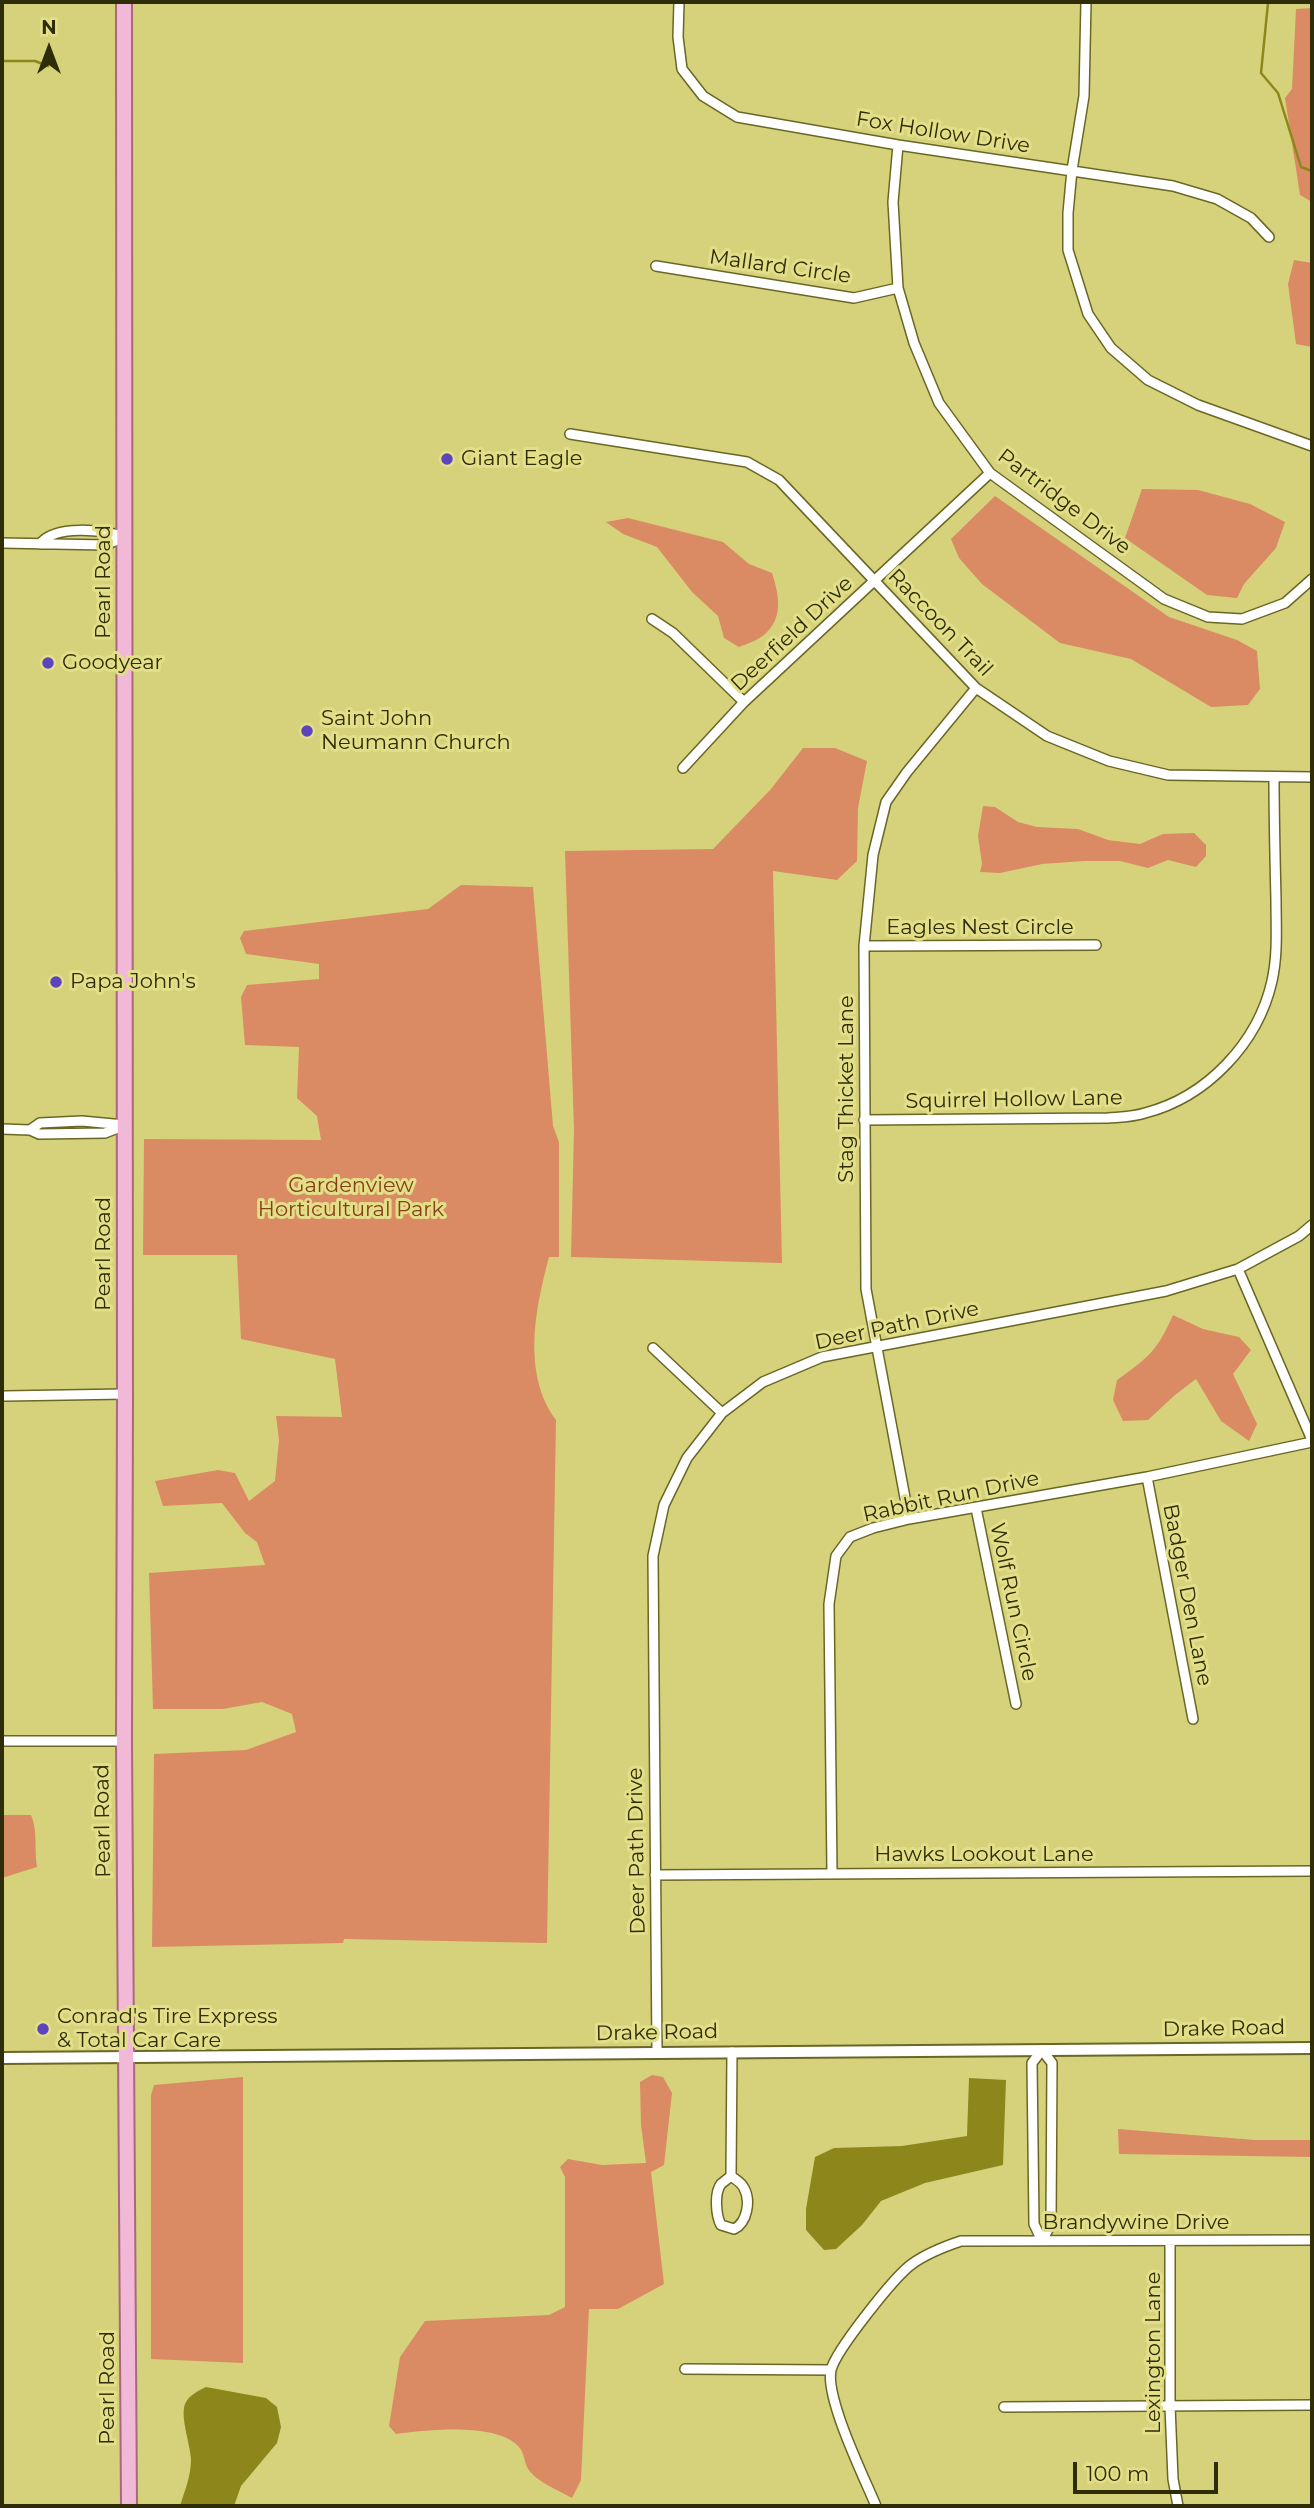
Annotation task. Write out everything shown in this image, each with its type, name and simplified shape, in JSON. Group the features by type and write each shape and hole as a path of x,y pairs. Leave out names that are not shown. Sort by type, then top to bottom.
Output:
{"main road":[{"name":"Pearl Road","path":"124,2 124,1741 129,2506"}],"street":[{"name":"Fox Hollow Drive","path":"679,2 678,37 682,69 703,96 737,117 898,145 1173,186 1217,199 1251,218 1269,237"},
{"path":"1086,2 1084,96 1072,170 1068,250 1088,314 1111,348 1148,380 1198,405 1312,446"},
{"name":"Partridge Drive","path":"898,145 893,202 898,288 914,343 939,402 990,473 1164,599 1208,617 1242,620 1285,604 1312,579"},
{"name":"Mallard Circle","path":"656,266 855,298 898,288"},
{"name":"Raccoon Trail","path":"570,434 747,462 779,480 976,688 1047,736 1109,761 1168,775 1312,776"},
{"name":"Deerfield Drive","path":"683,768 744,702 990,473"},
{"path":"40,544 45,537 64,532 106,530 124,537"},
{"path":"2,543 106,545 124,537"},
{"path":"652,619 673,633 744,702"},
{"name":"Stag Thicket Lane","path":"909,1519 866,1289 864,946 873,855 886,802 907,772 976,688"},
{"name":"Squirrel Hollow Lane","path":"864,1119 1120,1117 1144,1114 1167,1105 1192,1094 1212,1078 1234,1057 1255,1028 1273,978 1276,947 1274,777"},
{"name":"Eagles Nest Circle","path":"864,946 1096,945"},
{"path":"2,1129 30,1129 40,1123 82,1121 125,1125"},
{"name":"Deer Path Drive","path":"657,2052 653,1556 664,1505 681,1469 722,1413 763,1382 822,1357 1166,1291 1238,1269 1299,1236 1312,1225"},
{"path":"1238,1269 1312,1441"},
{"path":"653,1348 722,1413"},
{"path":"5,1396 125,1394"},
{"name":"Rabbit Run Drive","path":"832,1873 829,1604 836,1556 850,1537 909,1519 1147,1476 1312,1441"},
{"name":"Badger Den Lane","path":"1147,1476 1193,1719"},
{"name":"Wolf Run Circle","path":"976,1508 1016,1704"},
{"path":"2,1741 124,1741"},
{"name":"Hawks Lookout Lane","path":"655,1875 1312,1871"},
{"name":"Drake Road","path":"2,2058 1312,2048"},
{"path":"1042,2050 1052,2063 1052,2077 1051,2224 1041,2241 1034,2224 1032,2063 1042,2050"},
{"path":"731,2176 732,2052"},
{"path":"731,2176 740,2182 746,2192 746,2218 741,2226 734,2230 721,2225 718,2220 718,2190 721,2183 731,2176"},
{"name":"Brandywine Drive","path":"831,2370 848,2337 910,2265 934,2250 961,2241 1312,2240"},
{"name":"Lexington Lane","path":"1170,2241 1170,2406 1173,2479 1178,2506"},
{"path":"685,2369 831,2370 835,2406 876,2506"},
{"path":"1004,2407 1312,2405"}],"green space":[{"path":"1312,8 1312,202 1300,195 1285,98 1292,89 1296,9"},
{"path":"1294,260 1312,263 1312,347 1296,344 1288,284"},
{"path":"1142,489 1198,490 1250,504 1285,522 1276,548 1244,584 1237,598 1207,595 1125,538"},
{"path":"995,496 1169,617 1237,640 1257,651 1260,689 1248,705 1211,707 1131,659 1060,643 982,584 959,558 951,539"},
{"path":"628,518 723,542 749,564 772,573 778,606 775,621 770,628 759,639 739,647 724,638 718,616 692,592 657,547 623,534 606,522"},
{"path":"803,748 835,748 867,761 858,808 857,861 837,880 773,871 782,1263 571,1257 574,1130 565,851 713,849 771,789"},
{"path":"983,806 995,807 1018,822 1037,827 1078,829 1108,840 1140,844 1163,834 1194,833 1206,845 1206,856 1196,867 1168,860 1148,868 1120,861 1084,861 1042,864 1000,873 980,872 982,864 978,836"},
{"name":"Gardenview Horticultural Park","path":"461,885 533,887 553,1126 559,1142 559,1257 549,1257 539,1298 534,1341 539,1382 545,1402 556,1420 547,1943 344,1939 343,1943 152,1947 154,1754 246,1750 296,1732 292,1714 262,1702 223,1709 153,1709 149,1573 265,1565 257,1542 245,1533 222,1503 163,1506 155,1481 218,1470 235,1473 249,1501 275,1481 279,1440 276,1416 342,1417 335,1359 241,1339 237,1255 143,1255 144,1139 321,1140 317,1116 297,1098 299,1047 245,1045 241,997 247,985 319,979 319,964 246,954 240,938 244,931 428,909"},
{"path":"1173,1315 1203,1329 1239,1337 1251,1350 1233,1374 1257,1424 1249,1441 1221,1421 1196,1379 1148,1420 1123,1421 1113,1400 1117,1380 1151,1352"},
{"path":"2,1815 31,1815 37,1867 2,1878"},
{"path":"652,2075 663,2077 672,2093 664,2165 651,2172 664,2284 618,2309 589,2309 581,2480 572,2498 535,2477 527,2467 522,2451 509,2439 495,2434 460,2430 396,2434 389,2426 400,2357 425,2321 549,2315 565,2307 565,2177 560,2167 568,2159 602,2165 646,2163 641,2125 640,2082"},
{"path":"243,2077 243,2363 151,2359 151,2095 154,2085"},
{"path":"1118,2129 1255,2140 1312,2140 1312,2157 1119,2154"}],"shaded area":[{"path":"969,2078 1006,2080 1003,2165 925,2183 881,2201 862,2225 836,2249 824,2250 806,2230 806,2209 815,2157 834,2148 902,2146 967,2136"},
{"path":"206,2387 266,2398 277,2407 281,2427 277,2443 241,2486 234,2506 180,2506 189,2477 191,2459 184,2423 185,2404 189,2398"}],"waterway":[{"path":"1268,3 1261,73 1278,93 1301,167 1312,171"},
{"path":"2,61 35,61 48,66"}],"place":[{"name":"Giant Eagle","path":"447,459"},
{"name":"Goodyear","path":"48,663"},
{"name":"Saint John Neumann Church","path":"307,731"},
{"name":"Papa John's","path":"56,982"},
{"name":"Conrad's Tire Express & Total Car Care","path":"43,2029"}]}
